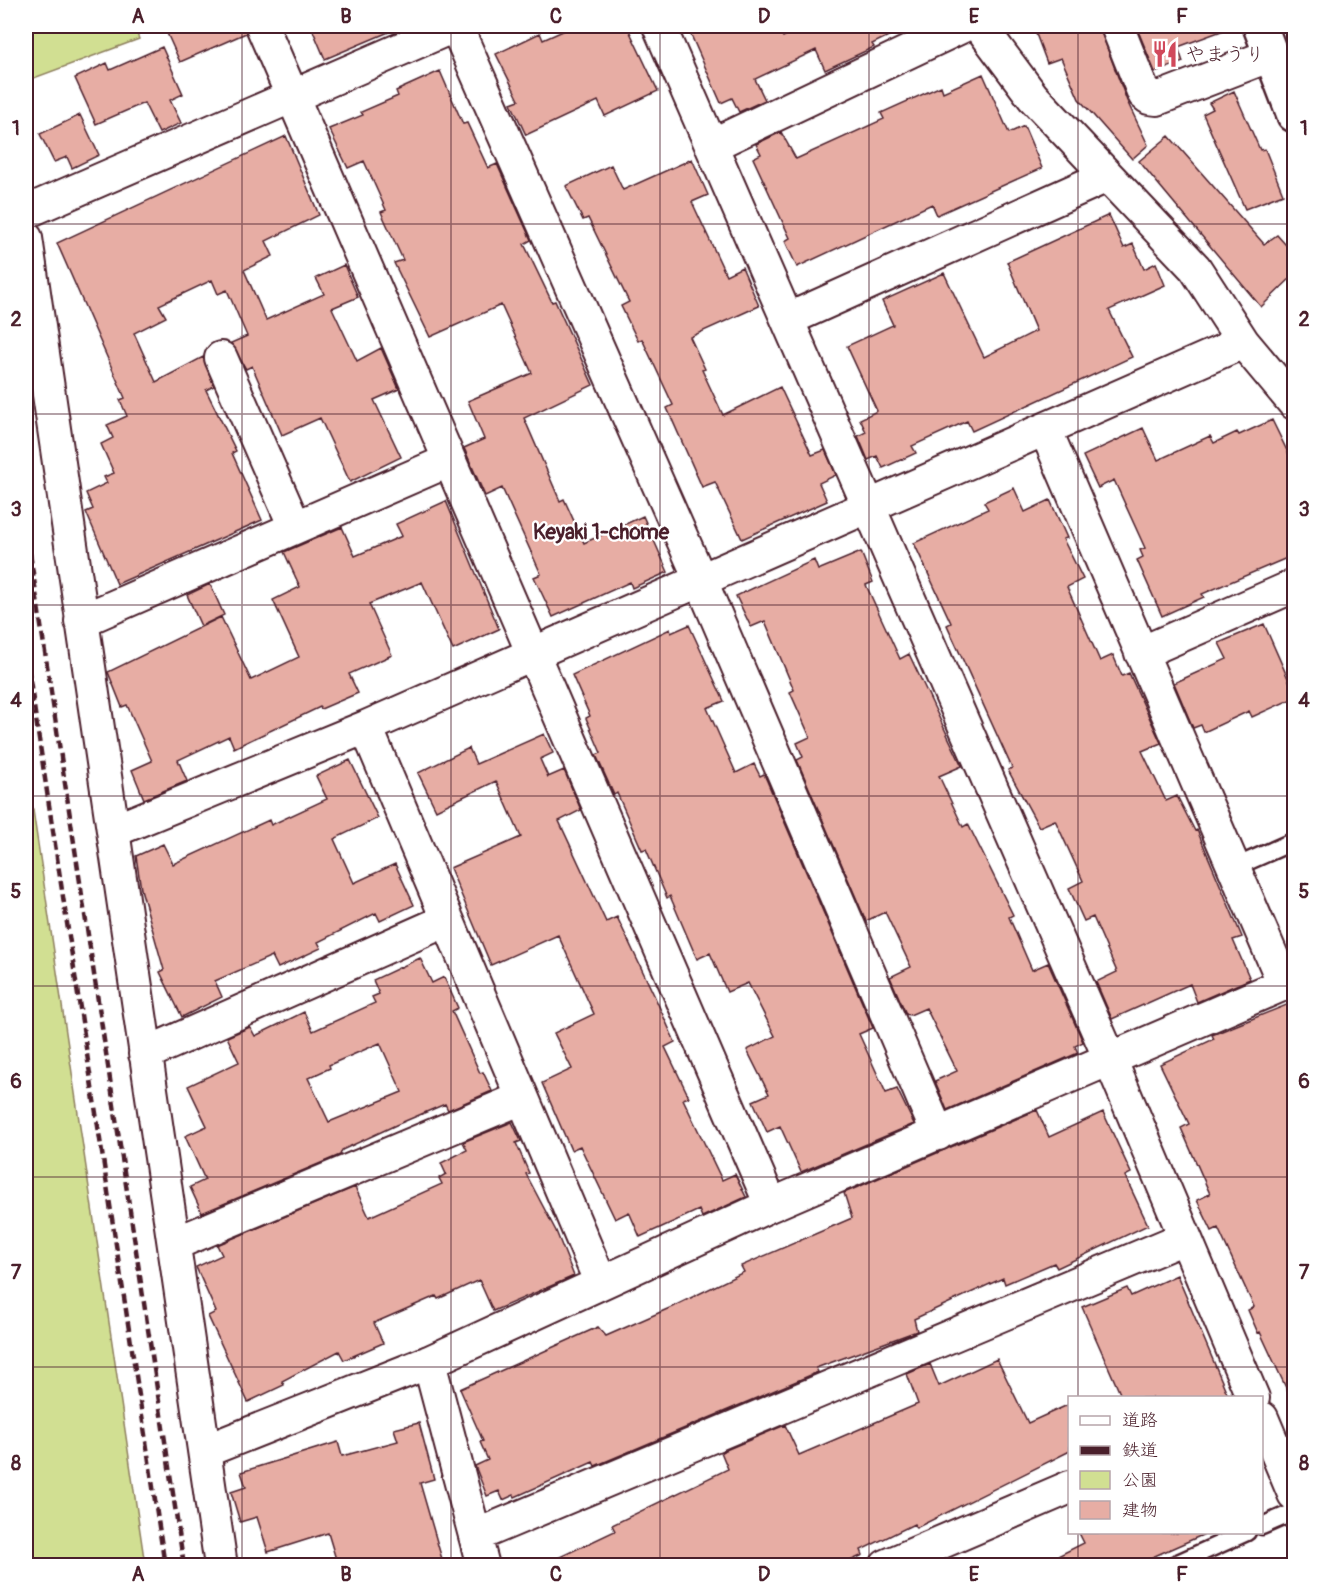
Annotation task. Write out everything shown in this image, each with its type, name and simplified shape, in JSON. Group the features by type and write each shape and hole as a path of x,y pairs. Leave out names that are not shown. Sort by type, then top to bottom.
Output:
{"street":[{"path":"261,26 771,1204"},
{"path":"26,212 455,26 701,581 938,1134"},
{"path":"659,26 1110,1059 1252,1396"},
{"path":"712,146 963,26"},
{"path":"980,26 1034,97 1195,268 1244,342 1294,403"},
{"path":"1117,26 1144,94 1149,98 1157,99 1266,40 1294,115"},
{"path":"789,320 1107,176"},
{"path":"26,238 221,1566"},
{"path":"113,831 366,727 1046,431 1244,342"},
{"path":"221,358 295,527"},
{"path":"205,1451 429,1362 600,1281 771,1204 1284,984 1046,431"},
{"path":"81,621 448,461"},
{"path":"1141,653 1294,586"},
{"path":"366,727 600,1281"},
{"path":"145,1054 447,920"},
{"path":"174,1244 522,1098"},
{"path":"429,1362 479,1551 1184,1238"},
{"path":"1263,1420 1294,1494"},
{"path":"886,1566 1068,1488"}],"lane":[{"path":"1233,868 1294,841"},
{"path":"1263,1526 1294,1512"},
{"path":"1171,1566 1245,1534"}],"green space":[{"path":"26,26 134,26 139,39 26,81"},
{"path":"26,763 145,1565 26,1565"}],"building":[{"path":"179,26 244,26 246,33 180,62 166,31"},
{"path":"311,26 403,26 325,59"},
{"path":"574,26 627,26 658,91 605,116 598,101 526,135 511,103 519,100 496,54 540,33 543,40"},
{"path":"687,26 777,26 783,37 805,26 909,26 872,44 874,47 825,70 816,50 755,79 765,100 739,112 732,98 721,103"},
{"path":"1033,26 1099,26 1127,101 1148,145 1132,159 1079,99 1061,58 1047,63"},
{"name":"やまうり","path":"1136,26 1227,26 1227,29 1178,47 1183,62 1155,72"},
{"path":"162,47 183,94 170,100 181,123 159,133 144,103 96,124 75,78 107,63 110,70"},
{"path":"440,71 463,124 467,123 488,168 497,164 531,240 524,244 552,302 555,301 593,385 524,418 560,501 564,499 584,543 643,516 668,572 632,588 630,582 553,617 534,577 541,574 502,488 485,496 464,448 484,439 468,401 532,373 501,305 430,337 394,263 403,260 381,212 386,210 364,161 348,168 329,129 363,115 361,112 398,96 396,91"},
{"path":"983,74 1009,133 1024,126 1042,168 937,215 932,204 797,267 785,241 790,238 753,158 761,154 756,144 781,132 796,159 884,119 881,113 941,86 943,92"},
{"path":"1234,91 1260,150 1265,149 1283,194 1245,209 1203,114 1213,109 1209,103"},
{"path":"80,115 99,155 72,168 67,157 54,162 40,134"},
{"path":"286,136 319,215 266,241 273,256 244,270 266,320 324,294 316,278 344,265 358,297 332,308 357,361 381,348 399,389 374,400 401,457 350,482 320,418 282,435 252,366 246,369 231,343 247,336 227,290 218,294 212,280 159,305 166,317 134,333 156,382 203,357 214,386 206,390 236,451 232,453 262,520 117,584 86,512 93,509 86,493 107,483 104,477 114,473 101,444 113,438 107,425 127,416 120,400 125,398 57,243"},
{"path":"1169,136 1264,244 1277,235 1294,254 1294,275 1261,307 1139,161"},
{"path":"692,159 708,195 692,202 726,275 742,267 759,306 690,337 705,369 702,370 723,415 780,387 812,455 825,450 836,475 819,483 827,501 742,539 715,482 702,487 667,408 673,405 642,339 638,341 621,306 629,302 588,218 583,220 566,186 611,165 623,190"},
{"path":"1109,215 1124,248 1133,244 1144,269 1156,263 1165,285 1109,310 1132,357 972,431 967,421 912,446 916,453 883,468 877,456 868,460 858,436 866,432 860,419 877,411 847,346 893,325 882,301 944,273 984,357 1036,331 1007,262"},
{"path":"1272,420 1294,465 1294,555 1202,594 1204,597 1162,616 1137,560 1143,557 1140,550 1145,548 1114,480 1098,488 1083,456 1143,428 1158,460 1210,436 1214,443"},
{"path":"1014,488 1025,512 1050,500 1067,538 1063,539 1083,579 1067,587 1100,661 1113,655 1122,676 1129,673 1161,743 1142,751 1166,801 1177,796 1195,831 1197,830 1242,937 1233,940 1250,979 1197,1002 1190,984 1112,1019 1096,982 1117,972 1093,917 1084,921 1069,888 1083,881 1055,820 1039,827 1008,770 1012,768 947,625 951,623 914,543 988,509 984,502"},
{"path":"446,501 499,629 453,650 422,582 369,604 392,655 349,674 358,693 321,709 320,707 234,748 229,736 178,760 187,781 144,799 132,770 152,761 127,705 122,707 108,672 221,617 251,680 299,657 273,600 300,587 284,552 342,527 355,556 402,536 396,524"},
{"path":"861,552 873,582 866,585 900,659 909,654 962,766 939,776 963,827 968,824 1013,915 1009,917 1032,970 1048,963 1083,1042 1075,1046 1078,1053 947,1110 935,1081 957,1071 926,1008 910,1015 906,1014 890,977 911,967 885,912 866,921 797,760 803,757 797,743 810,737 790,692 794,690 765,621 751,627 736,596 814,560 818,570"},
{"path":"210,584 224,615 201,626 187,595"},
{"path":"1264,624 1294,692 1294,698 1252,717 1249,711 1204,732 1201,725 1193,728 1174,683 1227,659 1219,643"},
{"path":"689,625 724,701 707,708 736,773 754,764 760,776 764,774 873,1028 859,1034 886,1093 897,1089 914,1124 801,1172 780,1126 767,1132 753,1101 769,1094 747,1050 775,1036 748,983 727,992 710,953 697,959 670,896 667,898 646,849 642,850 617,793 614,795 596,755 601,753 586,718 590,716 572,675 670,629 671,633"},
{"path":"544,734 553,753 540,759 548,777 564,770 581,810 559,821 606,922 617,917 654,995 675,1042 665,1047 689,1097 683,1099 722,1180 735,1174 746,1197 702,1217 699,1210 640,1237 629,1212 615,1219 580,1146 571,1150 542,1083 572,1069 554,1033 594,1014 558,935 491,965 450,868 521,837 496,781 436,810 418,773 469,748 476,764"},
{"path":"350,760 378,818 334,839 354,883 395,864 414,905 380,921 376,913 318,942 321,948 278,968 272,956 215,981 222,997 182,1017 160,972 164,970 141,889 136,856 163,844 173,864 269,820 271,825 327,799 316,776"},
{"path":"420,958 432,983 444,977 458,1008 452,1011 480,1073 483,1072 492,1091 448,1110 445,1104 342,1150 340,1155 202,1213 190,1187 205,1180 185,1136 207,1126 188,1086 239,1062 227,1037 250,1027 255,1036 304,1012 313,1031 375,1003 372,997 379,994 373,980","holes":["380,1043 402,1092 329,1122 308,1078 330,1068 329,1065"]},
{"path":"1294,1002 1294,1405 1248,1310 1254,1307 1218,1228 1212,1231 1197,1200 1210,1194 1181,1128 1189,1124 1160,1064 1214,1039 1212,1035"},
{"path":"1037,1110 1049,1137 1103,1112 1131,1173 1125,1176 1148,1225 1057,1268 1054,1263 1005,1284 1003,1278 914,1319 917,1331 816,1368 818,1372 595,1466 593,1462 515,1497 514,1495 503,1500 499,1491 487,1496 475,1466 488,1460 480,1442 483,1441 460,1389 598,1327 606,1336 672,1307 744,1272 741,1266 852,1218 844,1193"},
{"path":"512,1122 521,1141 516,1143 529,1173 526,1174 556,1231 574,1276 493,1311 479,1280 438,1299 436,1296 374,1323 383,1343 344,1360 339,1351 282,1381 284,1385 248,1402 208,1316 216,1312 196,1267 222,1255 217,1245 355,1187 369,1217 442,1184 439,1178 446,1174 441,1163 467,1150 463,1142"},
{"path":"1177,1275 1228,1396 1121,1396 1082,1307 1127,1288 1131,1296"},
{"path":"997,1359 1028,1423 1068,1405 1068,1452 916,1528 914,1524 861,1550 863,1555 839,1566 541,1566 615,1531 612,1525 728,1469 721,1452 785,1425 799,1455 918,1404 907,1374 930,1364 939,1386"},
{"path":"419,1423 434,1479 420,1483 444,1566 338,1566 328,1533 268,1552 257,1517 240,1522 231,1492 246,1487 241,1472 338,1442 342,1456 398,1441 394,1429"},
{"path":"1080,1534 1205,1534 1132,1566 1038,1566 1084,1543"}],"railway":[{"path":"26,527 184,1566"},
{"path":"26,654 165,1566"}],"place":[{"name":"やまうり","path":"1165,54"}],"district":[{"name":"Keyaki 1-chome","path":"601,532"}]}
